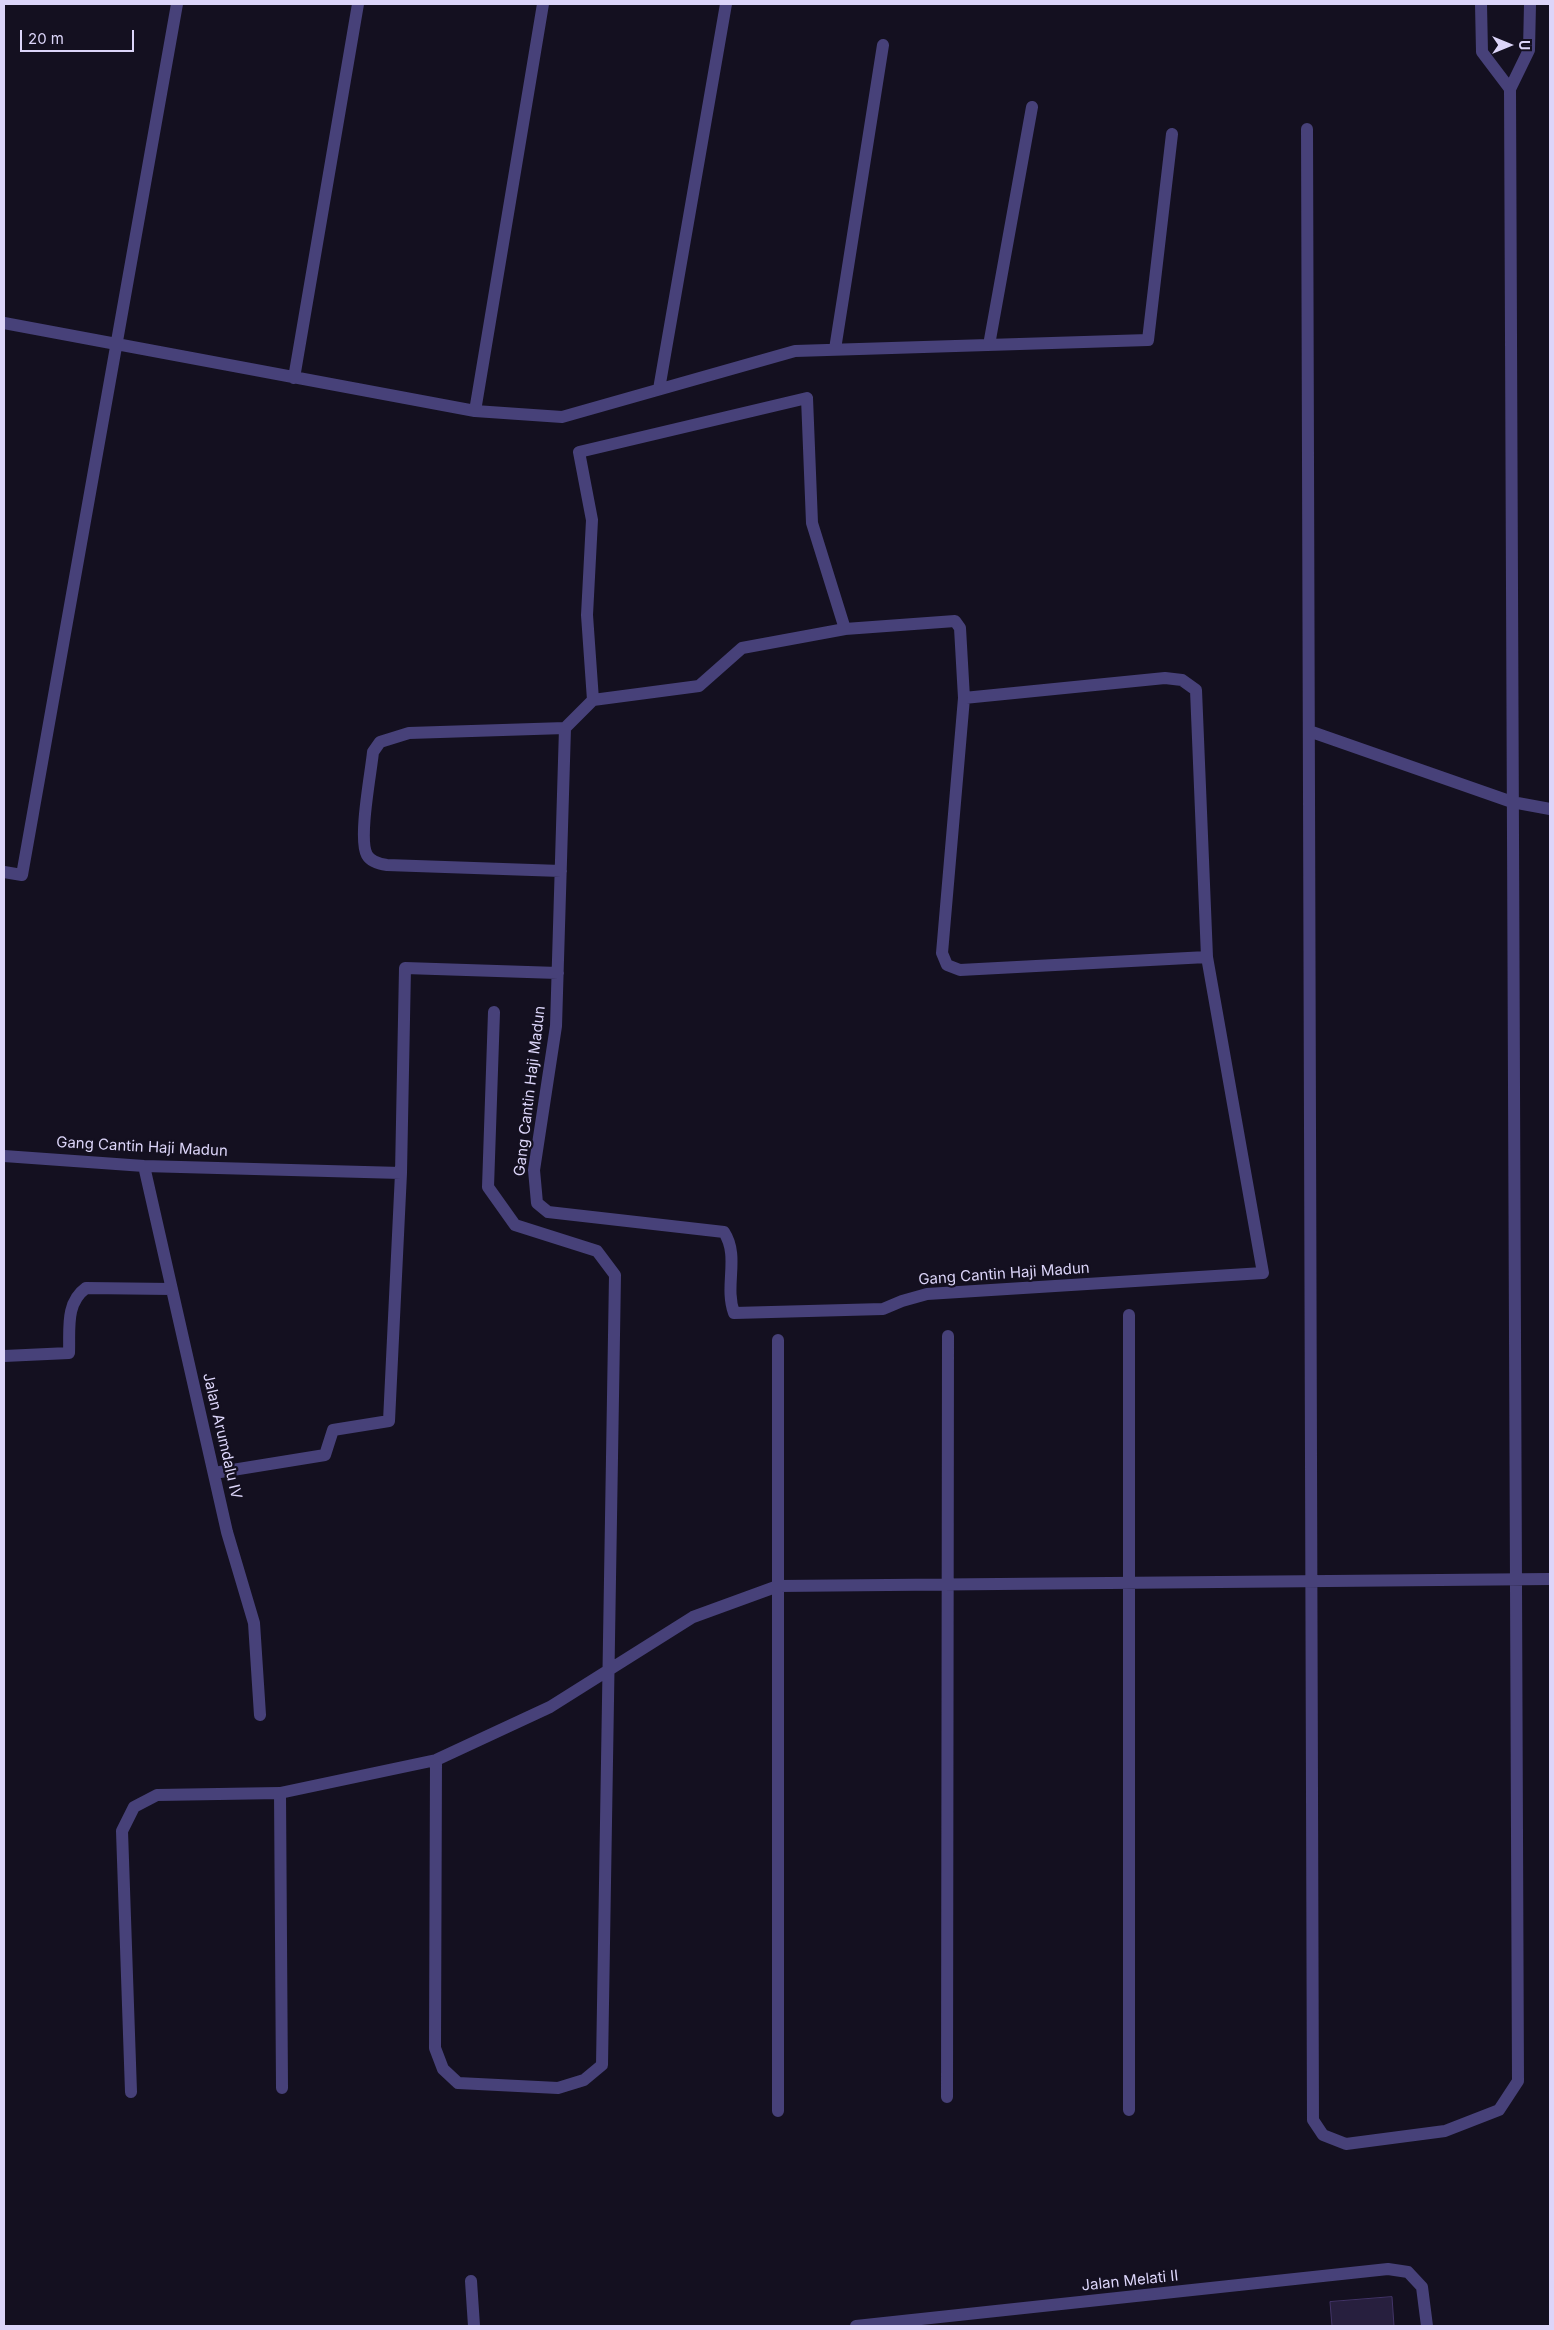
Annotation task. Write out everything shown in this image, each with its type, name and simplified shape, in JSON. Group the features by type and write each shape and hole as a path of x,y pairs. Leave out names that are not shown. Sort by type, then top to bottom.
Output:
{"street":[{"path":"4,872 22,875 177,4"},
{"path":"294,378 358,4"},
{"path":"475,411 543,4"},
{"path":"659,389 726,4"},
{"path":"1482,4 1482,52 1510,90"},
{"path":"1308,129 1312,2120 1323,2135 1346,2144 1445,2131 1499,2110 1518,2081 1510,90 1529,50 1530,4"},
{"path":"835,349 883,45"},
{"path":"989,345 1032,107"},
{"path":"4,323 475,411 562,417 795,351 1148,340 1172,134"},
{"path":"593,700 587,615 592,520 579,452 807,398 812,523 845,629"},
{"path":"561,871 386,866 374,862 367,855 362,841 373,752 380,742 409,733 565,728 593,700 699,686 742,648 845,629 955,621 960,628 964,698 942,953 947,965 960,970 1207,957 1196,690 1182,680 1165,678 964,698"},
{"name":"Gang Cantin Haji Madun","path":"565,728 556,1026 534,1170 537,1203 548,1212 724,1232 732,1244 730,1302 734,1313 883,1309 927,1294 1263,1273 1207,957"},
{"path":"1309,731 1512,802 1550,809"},
{"path":"214,1473 325,1455 333,1430 389,1421 401,1173 406,968 558,973"},
{"path":"436,1760 435,2048 443,2069 458,2083 558,2088 584,2080 602,2065 615,1275 597,1251 516,1225 488,1187 494,1012"},
{"name":"Gang Cantin Haji Madun","path":"4,1156 144,1166 401,1173"},
{"name":"Jalan Arumdalu IV","path":"144,1166 227,1532 254,1623 260,1715"},
{"path":"4,1356 69,1353 70,1310 76,1295 86,1288 172,1289"},
{"path":"1129,1314 1129,2110"},
{"path":"946,2097 948,1336"},
{"path":"778,1340 778,2111"},
{"path":"130,2092 122,1831 134,1806 157,1795 280,1793 436,1760 550,1707 693,1618 778,1586 1550,1579"},
{"path":"280,1793 282,2088"},
{"name":"Jalan Melati II","path":"856,2326 1388,2270 1408,2272 1422,2287 1427,2326"},
{"path":"471,2281 474,2326"}],"building":[{"path":"1392,2297 1394,2326 1332,2326 1330,2302"}]}
